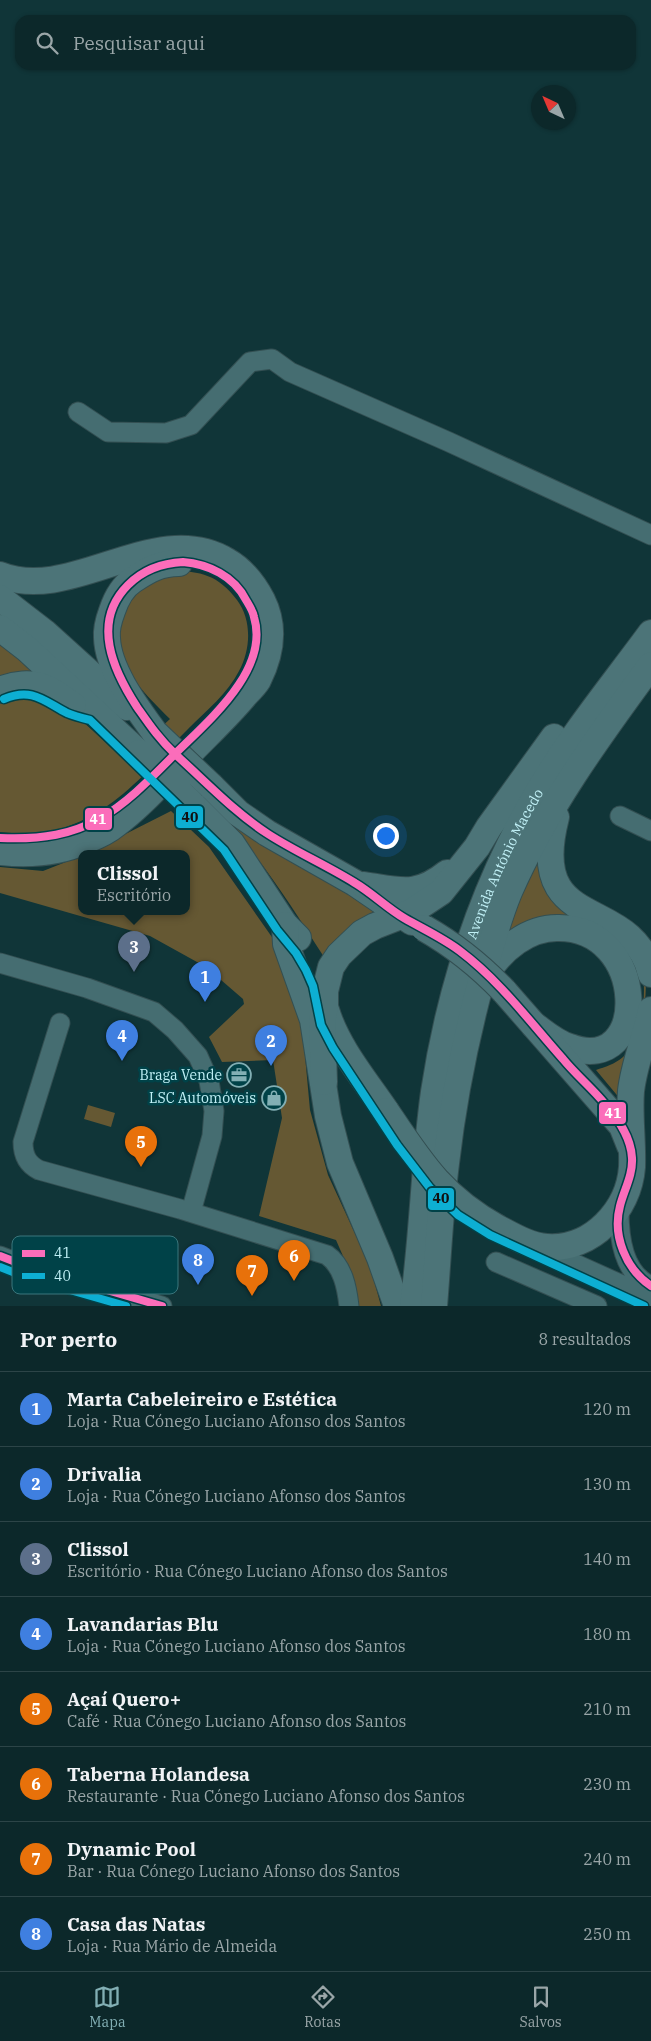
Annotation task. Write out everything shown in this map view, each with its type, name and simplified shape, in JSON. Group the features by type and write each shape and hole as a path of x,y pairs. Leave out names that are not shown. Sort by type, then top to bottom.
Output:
{"highway":[{"path":"0,575 25,580 55,579 135,556 175,549 193,549 210,553 228,561 244,574 267,610 272,635 268,654 258,681 237,706 143,800 114,826 84,842 58,850 28,854 0,852"},
{"path":"0,838 23,840 54,837 76,830 108,815 130,799 232,697 247,674 258,634 254,614 234,582 220,572 206,566 192,563 165,563 150,569 128,584 115,601 109,619 106,638 114,666 147,743"},
{"path":"0,598 44,632 147,743 192,804 232,844 286,925 310,957 334,1032 411,1148 441,1186 467,1209 498,1228 529,1243 546,1247 572,1244 597,1232 619,1210 632,1167 631,1093 635,1069 651,1010"},
{"path":"0,628 27,649 95,711 211,786 238,813 267,833 355,883 412,922 447,942 476,963 534,1025 622,1126 631,1150"},
{"path":"355,883 392,891 418,888 434,883 449,870 488,827 600,673 651,630"},
{"name":"Avenida António Macedo","path":"413,1306 434,1092 450,1009 474,928 495,876 538,793 575,735 651,633"},
{"path":"651,665 568,780 550,840 550,862 560,890 580,908 614,926 636,943 648,963 651,974"},
{"path":"0,690 9,686 28,684 46,688 72,704 95,711"},
{"name":"Avenida António Macedo","path":"434,1306 446,1164 466,1040 497,924 509,892 568,780"},
{"path":"412,922 421,907 441,892 477,848 488,827"},
{"path":"324,1082 322,1021 332,967 349,944 375,926 412,922"},
{"path":"286,925 286,944 313,1020 328,1116 340,1163 380,1258 397,1306"},
{"path":"481,982 488,970 510,946 528,935 548,928 581,930 602,942 612,951 628,978 631,995 629,1021 619,1039 608,1047 596,1050 583,1050 557,1042 534,1025"}],"street":[{"path":"78,412 108,432 166,433 192,425 250,362 272,359 290,372 651,534"},
{"path":"620,816 651,831"},
{"path":"0,963 87,988 154,1012 175,1030 198,1056 209,1081 214,1111 212,1136 191,1212"},
{"path":"60,1024 23,1142 24,1155 27,1160 39,1170 191,1212 327,1255 338,1264 349,1306"},
{"path":"619,1210 620,1235 627,1260 640,1279 651,1286"},
{"path":"529,1243 651,1298"},
{"path":"0,1256 12,1261"},
{"path":"496,1262 597,1306"},
{"path":"121,1294 162,1306"}],"shaded area":[{"path":"171,571 191,572 216,580 230,592 242,608 247,625 248,644 243,662 229,687 150,769 107,806 74,824 56,830 28,833 0,832 0,701 9,695 58,699 125,760 170,719 143,691 128,670 120,646 120,632 123,613 132,596"},
{"path":"0,639 43,675 0,681"},
{"path":"171,811 209,847 274,940 286,967 303,1034 310,1110 328,1175 370,1266 381,1306 359,1306 353,1279 336,1240 259,1216 282,1118 273,1060 222,1062 209,1037 244,1004 243,999 206,967 150,936 0,893 0,867 43,871 78,857 78,915 190,915 190,850 94,850"},
{"path":"219,814 389,912 367,919 352,927 345,932 324,957 288,901 249,847"},
{"path":"543,848 547,877 550,886 558,898 568,907 623,941 635,953 643,967 646,988 645,998 642,1019 629,1070 626,1106 596,1070 623,1057 629,1050 638,1028 642,1014 644,988 640,967 632,953 621,941 594,925 562,918 546,919 531,923 504,937 515,904"},
{"path":"88,1105 115,1113 111,1127 84,1119"}],"transit line":[{"name":"41","path":"183,562 202,565 219,573 235,584 253,613 257,637 253,656 245,675 233,693 204,726 175,754 154,731 128,693 114,662 108,630 110,614 117,599 128,585 140,575 153,568 183,562"},
{"name":"40","path":"4,699 22,694 30,695 44,700 67,713 90,720 224,850 306,970 313,986 321,1025 333,1048 397,1145 430,1188 458,1215 490,1235 644,1306"},
{"name":"41","path":"0,838 30,838 56,835 99,819 118,807 136,792 175,754"},
{"name":"41","path":"175,754 231,806 255,825 289,847 355,883 398,914 447,942 475,963 600,1098 623,1129 631,1150 631,1170 618,1217 620,1240 623,1251 634,1271 651,1286"},
{"name":"41","path":"0,1256 12,1261"},
{"name":"40","path":"0,1267 12,1272"},
{"name":"40","path":"84,1294 126,1306"},
{"name":"41","path":"121,1294 162,1306"}],"place":[{"name":"Clissol","path":"134,972"},
{"name":"Marta Cabeleireiro e Estética","path":"205,1002"},
{"name":"Lavandarias Blu","path":"122,1061"},
{"name":"Drivalia","path":"271,1066"},
{"name":"Braga Vende","path":"239,1075"},
{"name":"LSC Automóveis","path":"274,1098"},
{"name":"Açaí Quero+","path":"141,1167"},
{"name":"Taberna Holandesa","path":"294,1281"},
{"name":"Casa das Natas","path":"198,1285"},
{"name":"Dynamic Pool","path":"252,1296"}]}
